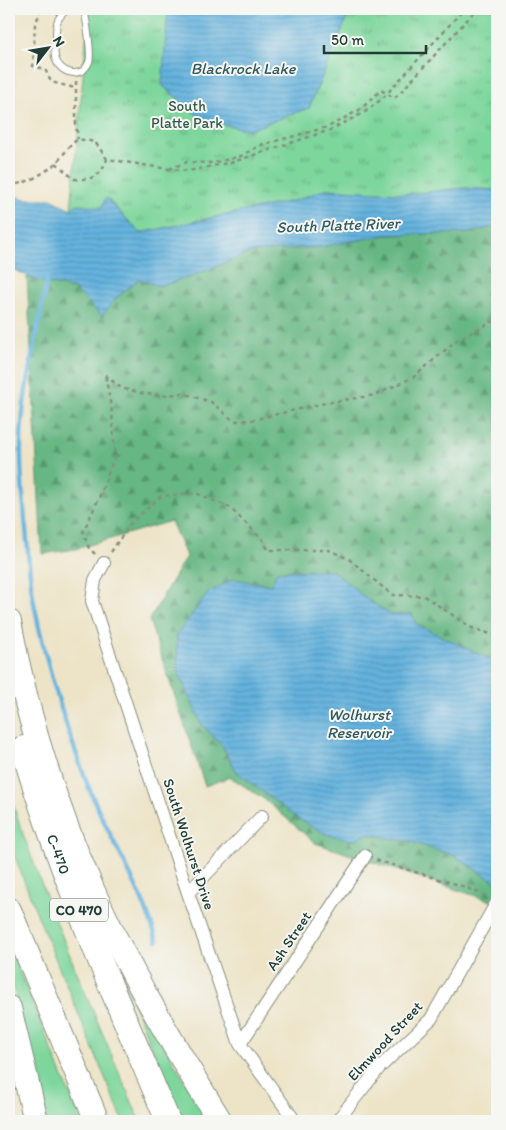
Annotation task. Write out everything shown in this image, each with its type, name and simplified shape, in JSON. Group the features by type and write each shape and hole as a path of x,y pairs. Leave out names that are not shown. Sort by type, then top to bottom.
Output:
{"highway":[{"path":"9,622 44,764 84,872 136,978 220,1121"},
{"name":"C-470","path":"9,693 28,765 57,855 168,1121"},
{"path":"9,910 97,1121"},
{"path":"9,1008 36,1121"}],"street":[{"name":"South Wolhurst Drive","path":"104,563 95,580 92,601 188,893 240,1044 295,1121"},
{"path":"188,893 262,816"},
{"name":"Ash Street","path":"240,1044 365,856"},
{"name":"Elmwood Street","path":"337,1121 379,1068 431,1019 495,900"}],"lane":[{"path":"68,9 56,23 55,57 60,67 66,72 76,73 83,70 89,62 87,20 84,9"}],"path":[{"path":"42,9 35,24 33,66 45,69 51,82 75,88 78,140"},
{"path":"9,182 24,183 56,163 70,144 78,140 95,142 107,159 188,171 215,167 314,136 365,112 387,94 464,9"},
{"path":"168,169 187,162 213,163 241,156 261,145 328,128 361,109 381,90 394,98 398,96 476,9"},
{"path":"56,163 74,179 90,180 104,170 107,159"},
{"path":"497,321 458,339 414,377 375,394 325,403 252,420 234,421 211,402 183,393 162,396 121,388 105,374 112,413 115,455 99,498 83,532 89,548 104,563 130,524 161,496 196,493 229,507 263,540 268,550 329,550 349,559 392,595 424,596 472,628 497,636"},
{"path":"365,856 462,886 495,900"}],"green space":[{"name":"South Platte Park","path":"89,9 497,9 497,190 462,188 409,194 326,189 297,200 140,233 107,198 101,208 71,209"},
{"path":"497,226 497,660 485,657 415,624 412,614 391,615 368,600 232,579 177,634 178,672 201,723 223,747 237,772 353,840 367,834 412,842 455,856 497,883 497,903 315,843 264,799 230,777 205,786 149,620 186,556 171,521 76,549 42,554 27,277 75,289 102,315 116,298 139,279 190,277 252,252 320,247 387,235 469,233"},
{"path":"9,793 55,918 140,1121 123,1121 41,924 9,842"},
{"path":"9,946 81,1121 46,1121 9,971"},
{"path":"120,972 209,1121 183,1121"}],"water":[{"name":"Blackrock Lake","path":"168,9 351,9 309,108 249,130 203,120 162,85"},
{"name":"South Platte River","path":"462,188 497,190 497,226 469,233 387,235 320,247 252,252 190,277 159,286 139,279 116,298 102,316 75,289 38,281 9,267 9,194 25,199 51,199 71,209 77,204 101,208 106,198 140,233 297,200 326,189 409,194"},
{"name":"Wolhurst Reservoir","path":"332,570 368,600 391,615 412,614 416,624 485,657 497,660 497,883 455,856 412,842 367,834 353,840 328,835 297,818 237,772 223,747 201,723 178,672 177,634 208,593 233,579 271,585 277,571"}],"waterway":[{"path":"47,278 24,400 21,442 22,491 33,600 50,671 77,755 101,817 132,878 150,919 157,941"}]}
